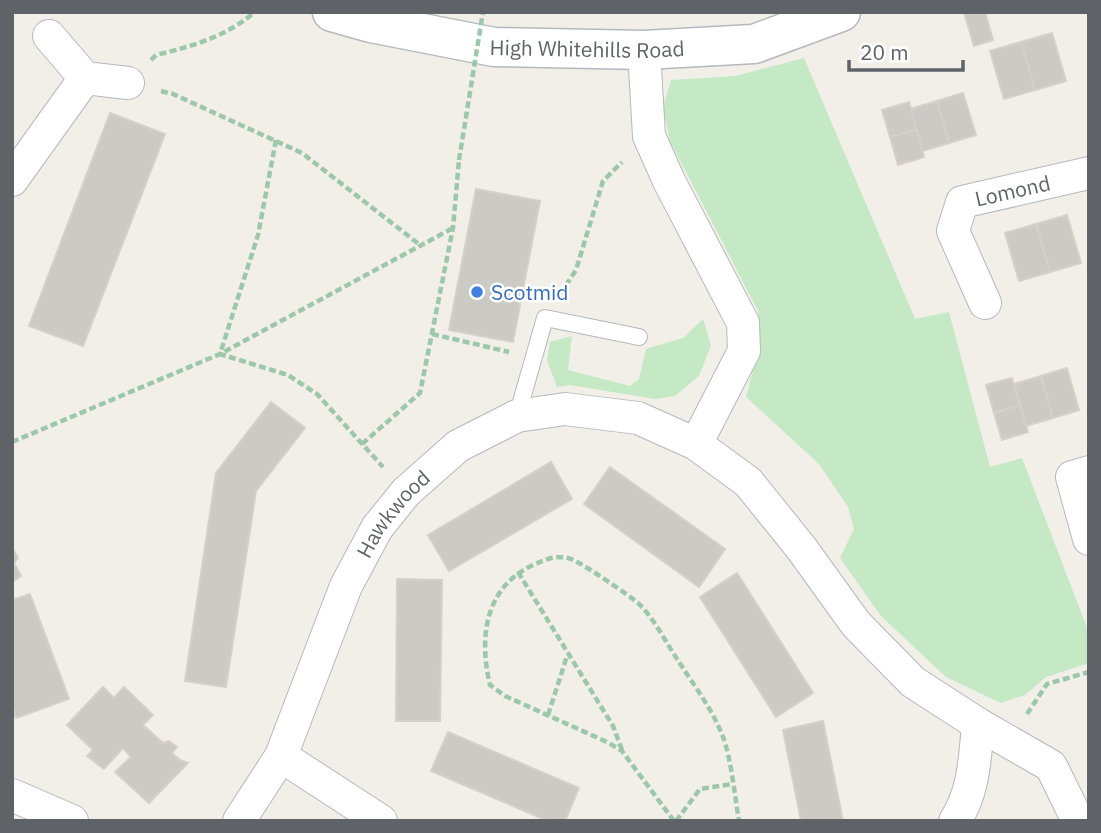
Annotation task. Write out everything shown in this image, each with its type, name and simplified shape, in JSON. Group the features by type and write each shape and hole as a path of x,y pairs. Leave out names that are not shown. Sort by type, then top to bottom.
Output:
{"street":[{"name":"High Whitehills Road","path":"332,12 371,23 494,47 644,50 754,44 841,12"},
{"path":"49,36 85,79 128,83"},
{"path":"644,50 649,136 669,181 743,323 744,351 696,444"},
{"path":"12,180 85,79"},
{"name":"Lomond","path":"985,303 953,231 962,202 1089,173"},
{"name":"Hawkwood","path":"239,821 281,756 346,586 377,528 406,492 458,446 517,416 565,410 638,418 696,444 748,482 802,549 856,624 913,682 1051,766 1078,821"},
{"path":"1089,472 1072,477 1089,539"},
{"path":"955,821 970,788 978,724"},
{"path":"281,756 381,821"},
{"path":"12,795 72,821"}],"lane":[{"path":"517,416 545,318 639,337"}],"path":[{"path":"128,83 156,55 204,43 239,25 254,12"},
{"path":"362,444 420,393 453,228 459,160 483,12"},
{"path":"128,83 173,94 302,153 420,245"},
{"path":"545,318 576,270 603,181 649,136"},
{"path":"220,354 258,234 276,139"},
{"path":"12,442 220,354 453,228"},
{"path":"432,334 534,357"},
{"path":"220,354 288,375 317,394 406,492"},
{"path":"622,751 505,696 490,685 487,671 487,627 494,598 518,572 550,557 572,559 638,603 659,631 724,738 739,821"},
{"path":"518,572 612,726 622,751 675,821 700,789 732,785"},
{"path":"548,715 567,656"},
{"path":"1009,742 1047,684 1089,672"}],"green space":[{"path":"804,58 915,319 949,312 990,467 1022,458 1089,633 1089,663 1046,677 1025,695 1001,703 946,677 881,616 840,558 854,529 848,507 819,464 746,397 758,352 758,311 670,141 663,107 671,80 735,76"},
{"path":"703,319 711,345 699,376 675,396 655,399 570,385 557,387 547,360 550,342 572,336 568,370 630,386 639,379 646,349 683,338"}],"building":[{"path":"964,12 985,12 993,40 974,46"},
{"path":"1052,33 1066,81 1035,90 1021,42"},
{"path":"1021,42 1035,90 1004,99 990,51"},
{"path":"963,93 976,135 949,143 937,101"},
{"path":"937,101 949,143 923,151 910,109"},
{"path":"909,102 917,130 890,137 882,110"},
{"path":"110,113 165,134 83,346 29,326"},
{"path":"917,130 924,157 898,165 890,137"},
{"path":"476,189 540,201 513,342 449,330"},
{"path":"1067,215 1081,263 1050,272 1036,224"},
{"path":"1036,224 1050,272 1019,281 1005,233"},
{"path":"1067,368 1079,410 1053,418 1041,376"},
{"path":"1041,376 1053,418 1026,426 1014,384"},
{"path":"1012,378 1020,405 994,413 986,385"},
{"path":"271,402 305,428 256,491 226,687 185,681 216,473"},
{"path":"1020,405 1028,432 1002,440 994,413"},
{"path":"551,462 572,499 449,571 428,535"},
{"path":"610,467 725,549 699,587 584,504"},
{"path":"13,549 18,558 14,563 21,576 12,582"},
{"path":"737,573 813,693 776,717 700,597"},
{"path":"397,579 442,580 440,721 396,721"},
{"path":"30,594 69,699 16,718 12,706 12,600"},
{"path":"103,687 114,698 124,687 153,715 143,725 163,743 169,741 177,747 172,753 188,763 149,803 115,772 131,757 123,748 104,769 87,756 93,750 67,725"},
{"path":"823,721 843,821 801,821 783,730"},
{"path":"448,732 579,788 565,821 548,821 431,771"}],"place":[{"name":"Scotmid","path":"477,292"}]}
